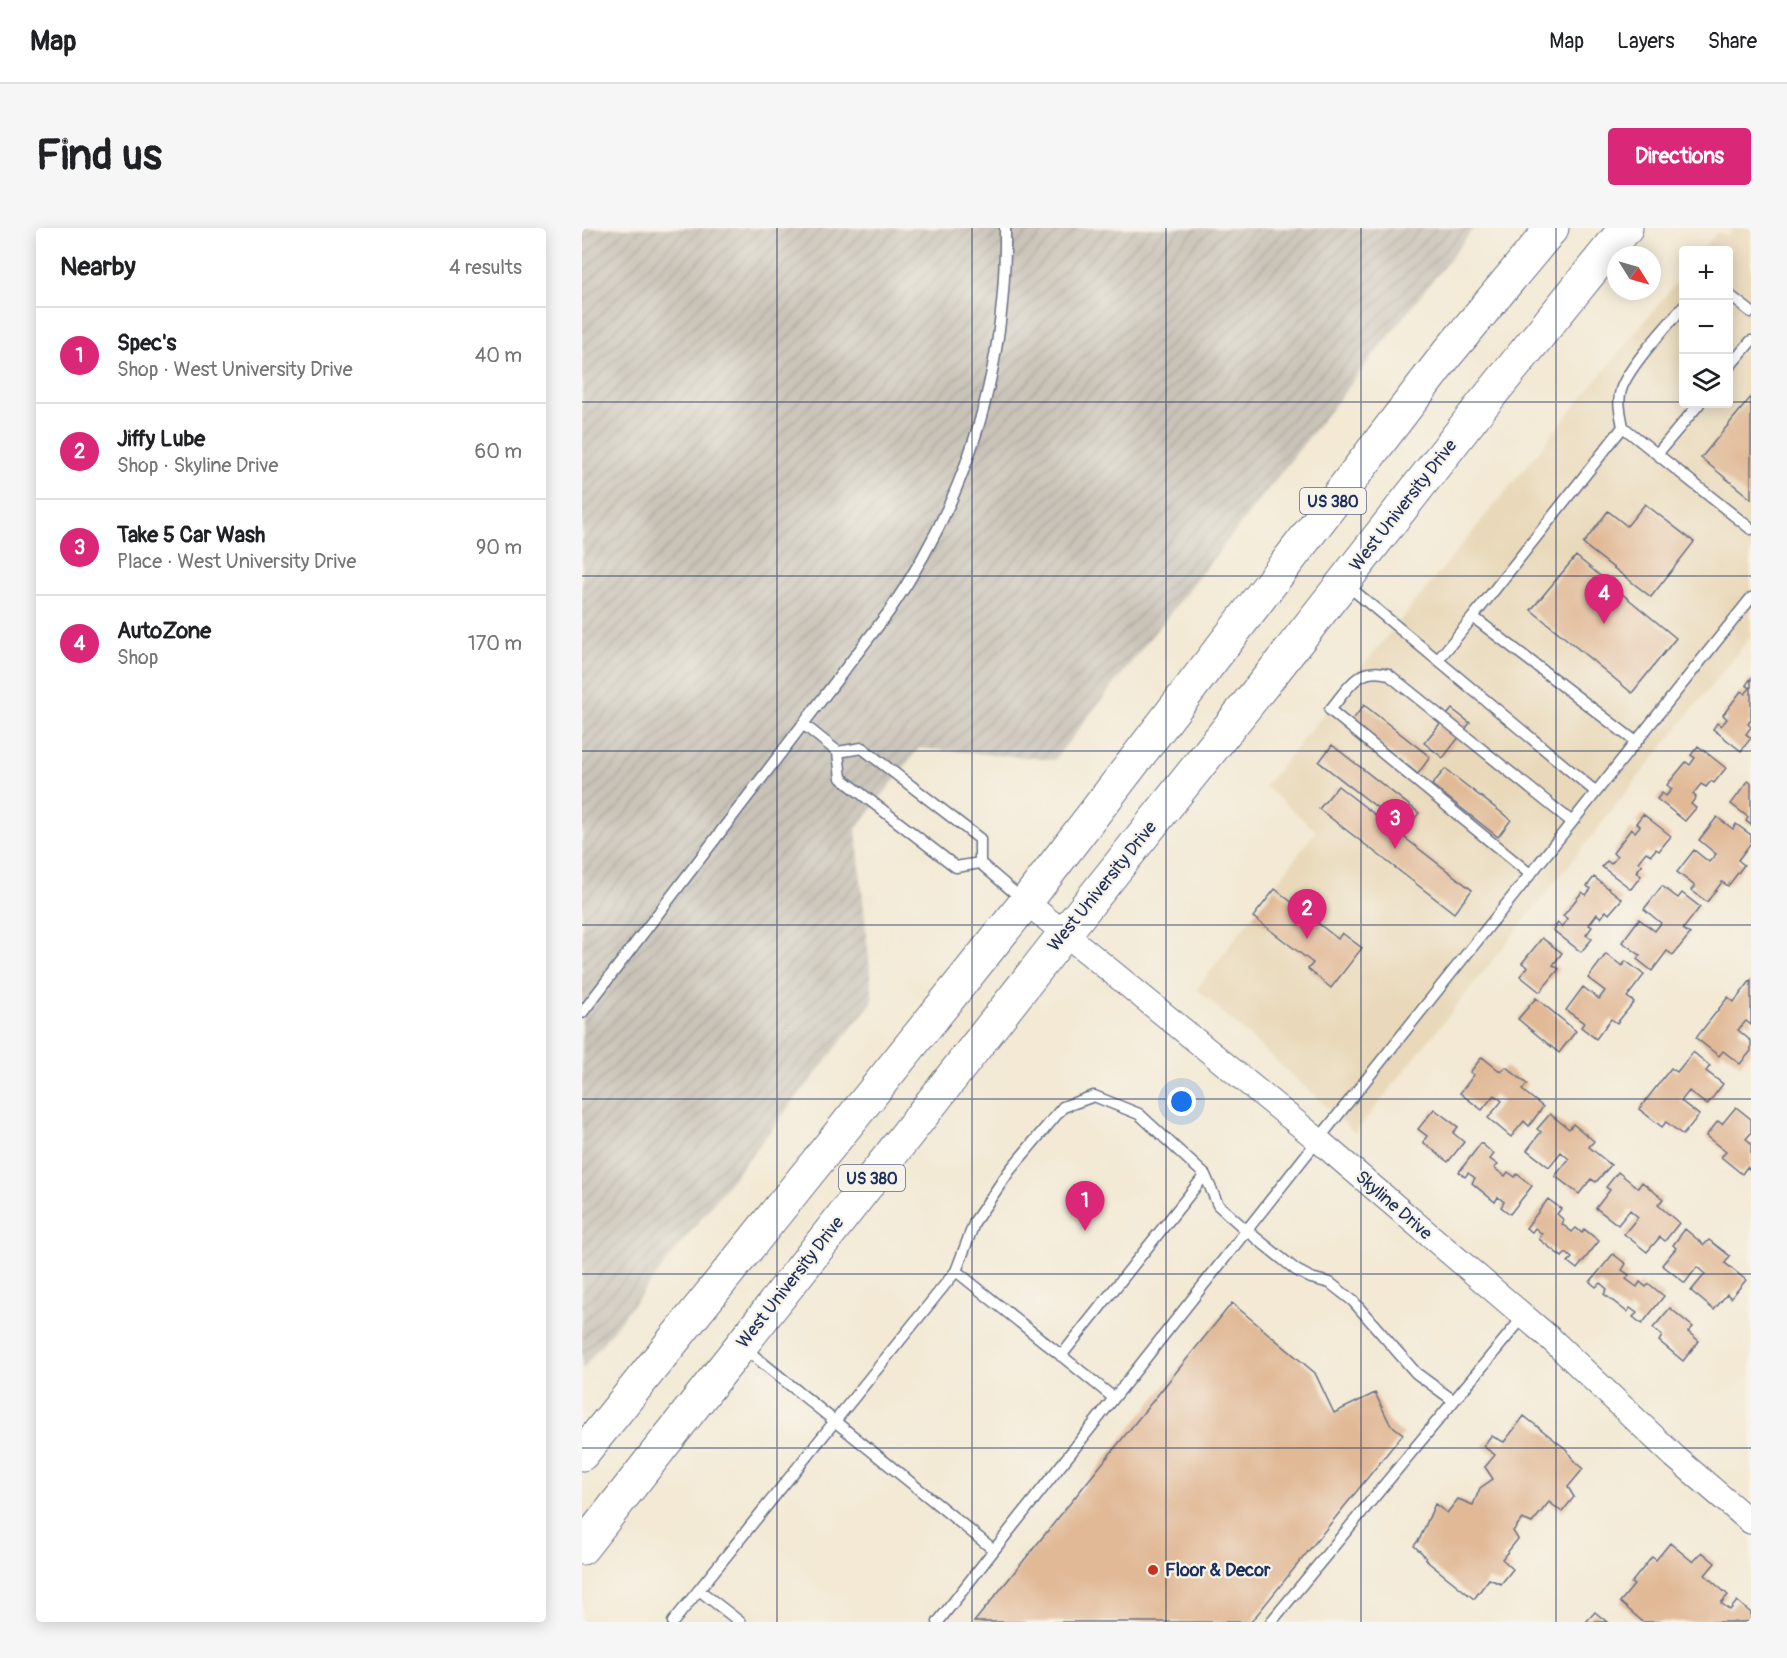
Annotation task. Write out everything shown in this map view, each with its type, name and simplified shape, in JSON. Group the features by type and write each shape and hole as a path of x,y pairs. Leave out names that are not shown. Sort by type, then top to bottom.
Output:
{"highway":[{"name":"US 380","path":"582,1454 1026,902 1447,354 1552,228"},
{"name":"West University Drive","path":"582,1548 1487,398 1626,228"}],"street":[{"name":"Skyline Drive","path":"1026,902 1318,1140 1524,1316 1675,1457 1751,1522"}],"lane":[{"path":"582,1013 888,613 907,585 938,530 966,466 982,412 1000,323 1005,268 1005,228"},
{"path":"1733,298 1751,312"},
{"path":"1679,311 1627,376 1621,390 1619,404 1623,427 1751,529"},
{"path":"1733,362 1751,341"},
{"path":"1657,454 1696,408"},
{"path":"1438,660 1623,427"},
{"path":"1344,582 1596,792"},
{"path":"938,1622 1246,1230 1751,598"},
{"path":"1473,617 1636,742"},
{"path":"1530,874 1330,710 1360,675 1376,670 1388,674 1572,822"},
{"path":"803,724 838,752 841,778 956,867 980,863"},
{"path":"838,752 862,748 980,839 980,863 1026,902"},
{"path":"673,1622 956,1271 975,1221 1010,1170 1063,1107 1094,1096 1139,1114 1205,1175 1218,1205 1296,1270 1311,1278 1330,1283 1353,1301 1416,1373 1454,1401"},
{"path":"1061,1356 1205,1175"},
{"path":"956,1271 1114,1398"},
{"path":"1271,1622 1524,1316"},
{"path":"741,1345 994,1550"},
{"path":"699,1590 740,1622"}],"shaded area":[{"path":"582,228 1474,228 1054,760 919,748 856,829 873,1001 582,1369"},
{"path":"1734,228 1751,228 1751,636 1355,1133 1197,989 1316,831 1265,786 1679,279 1679,408 1733,408 1733,246 1705,246 1717,232 1727,236"}],"building":[{"path":"1751,397 1751,499 1701,458"},
{"path":"1645,504 1694,542 1651,597 1583,544 1608,511 1627,526"},
{"path":"1576,556 1676,638 1632,693 1531,610"},
{"path":"1751,678 1751,720 1748,724 1751,727 1746,734 1751,738 1741,751 1713,729 1717,723 1721,726 1727,719 1723,715 1741,691 1745,694 1750,688 1746,685"},
{"path":"1364,705 1430,757 1418,774 1351,722"},
{"path":"1452,709 1470,723 1443,758 1424,743"},
{"path":"1332,745 1419,813 1406,830 1319,762"},
{"path":"1698,746 1726,768 1714,783 1711,781 1706,787 1701,784 1693,794 1696,797 1691,804 1696,808 1685,821 1657,799 1662,793 1666,796 1672,789 1667,785 1686,762 1690,765 1695,758 1691,755"},
{"path":"1445,769 1511,820 1498,837 1432,785"},
{"path":"1748,781 1751,783 1751,825 1746,821 1748,817 1731,804"},
{"path":"1338,786 1472,890 1454,913 1319,809"},
{"path":"1643,814 1671,836 1659,851 1656,849 1651,855 1646,852 1638,862 1642,865 1636,872 1641,876 1631,889 1602,867 1607,861 1611,864 1617,857 1613,853 1631,829 1635,832 1640,826 1636,823"},
{"path":"1717,817 1733,829 1736,824 1751,835 1751,843 1738,860 1744,865 1728,886 1722,882 1707,902 1691,890 1695,886 1677,872 1694,850 1709,862 1716,854 1699,840"},
{"path":"1594,877 1622,899 1609,914 1606,911 1601,918 1597,914 1589,925 1592,927 1586,935 1592,939 1581,952 1553,930 1558,923 1562,927 1568,919 1563,916 1582,892 1586,895 1591,889 1587,886"},
{"path":"1662,886 1678,898 1682,893 1700,907 1683,929 1690,934 1673,955 1667,951 1652,971 1637,959 1640,955 1622,942 1639,919 1655,931 1661,923 1644,909"},
{"path":"1275,889 1338,939 1342,933 1362,948 1331,988 1308,969 1313,963 1253,917"},
{"path":"1542,938 1562,953 1553,965 1559,969 1540,992 1520,976 1528,967 1522,963"},
{"path":"1606,954 1622,966 1626,961 1644,975 1627,997 1634,1002 1617,1023 1611,1019 1596,1039 1581,1027 1584,1023 1566,1010 1583,987 1599,999 1605,991 1588,978"},
{"path":"1751,980 1751,1025 1746,1021 1738,1030 1751,1041 1751,1051 1740,1064 1723,1051 1719,1056 1696,1038 1728,997 1734,1002"},
{"path":"1536,998 1576,1031 1559,1053 1518,1019"},
{"path":"1693,1052 1710,1066 1706,1071 1723,1084 1707,1105 1689,1091 1681,1101 1699,1115 1683,1135 1666,1122 1662,1127 1639,1109 1671,1068 1677,1072"},
{"path":"1482,1057 1501,1072 1506,1067 1527,1084 1522,1090 1543,1107 1529,1126 1524,1121 1511,1137 1488,1118 1502,1101 1494,1095 1482,1110 1460,1093 1474,1075 1470,1072"},
{"path":"1736,1107 1751,1119 1751,1133 1746,1139 1751,1143 1751,1171 1747,1167 1742,1174 1721,1157 1726,1152 1706,1136 1718,1121 1722,1124"},
{"path":"1434,1109 1458,1127 1453,1133 1464,1142 1448,1162 1423,1142 1427,1136 1418,1129"},
{"path":"1550,1114 1569,1129 1573,1124 1594,1141 1589,1147 1611,1165 1596,1182 1591,1179 1579,1194 1555,1176 1569,1159 1561,1152 1549,1167 1527,1150 1541,1132 1537,1129"},
{"path":"1481,1143 1494,1154 1490,1159 1498,1165 1494,1168 1505,1176 1508,1172 1515,1177 1517,1174 1532,1186 1510,1214 1501,1207 1504,1202 1498,1197 1495,1202 1472,1183 1475,1178 1468,1173 1465,1177 1459,1172"},
{"path":"1618,1172 1638,1188 1642,1182 1663,1199 1658,1205 1679,1223 1665,1241 1660,1237 1647,1252 1624,1234 1638,1217 1630,1210 1618,1225 1596,1208 1610,1190 1606,1187"},
{"path":"1548,1199 1561,1209 1557,1214 1564,1220 1562,1224 1572,1232 1576,1228 1582,1233 1584,1229 1599,1241 1577,1269 1568,1262 1572,1258 1566,1253 1562,1257 1539,1239 1542,1234 1535,1228 1532,1232 1526,1228"},
{"path":"1685,1229 1704,1245 1709,1240 1730,1256 1725,1263 1746,1280 1731,1298 1727,1294 1714,1310 1691,1291 1705,1274 1697,1267 1685,1283 1662,1265 1676,1248 1673,1245"},
{"path":"1613,1254 1626,1264 1622,1270 1629,1275 1626,1279 1637,1287 1640,1282 1646,1287 1649,1284 1664,1296 1642,1324 1633,1317 1637,1313 1630,1308 1627,1312 1604,1294 1607,1289 1600,1283 1596,1287 1590,1282"},
{"path":"1232,1303 1315,1373 1334,1413 1375,1393 1390,1424 1403,1434 1251,1622 974,1622"},
{"path":"1670,1308 1693,1327 1688,1332 1699,1341 1683,1361 1659,1341 1662,1336 1653,1328"},
{"path":"1524,1416 1566,1449 1583,1469 1568,1487 1574,1497 1562,1512 1549,1502 1532,1523 1522,1519 1513,1531 1518,1539 1502,1559 1513,1569 1501,1584 1489,1579 1474,1599 1429,1563 1414,1546 1435,1504 1447,1513 1458,1499 1473,1505 1480,1488 1493,1479 1485,1467 1495,1455 1483,1446 1491,1436 1504,1442"},
{"path":"1670,1543 1693,1562 1702,1552 1715,1563 1705,1575 1728,1595 1721,1603 1730,1610 1737,1601 1751,1613 1751,1622 1643,1622 1620,1602 1634,1585 1631,1583 1652,1557 1656,1560"},
{"path":"1595,1612 1607,1622 1586,1622"}],"place":[{"name":"AutoZone","path":"1604,624"},
{"name":"Take 5 Car Wash","path":"1395,849"},
{"name":"Jiffy Lube","path":"1307,939"},
{"name":"Spec's","path":"1085,1231"},
{"name":"Floor & Decor","path":"1153,1570"}]}
